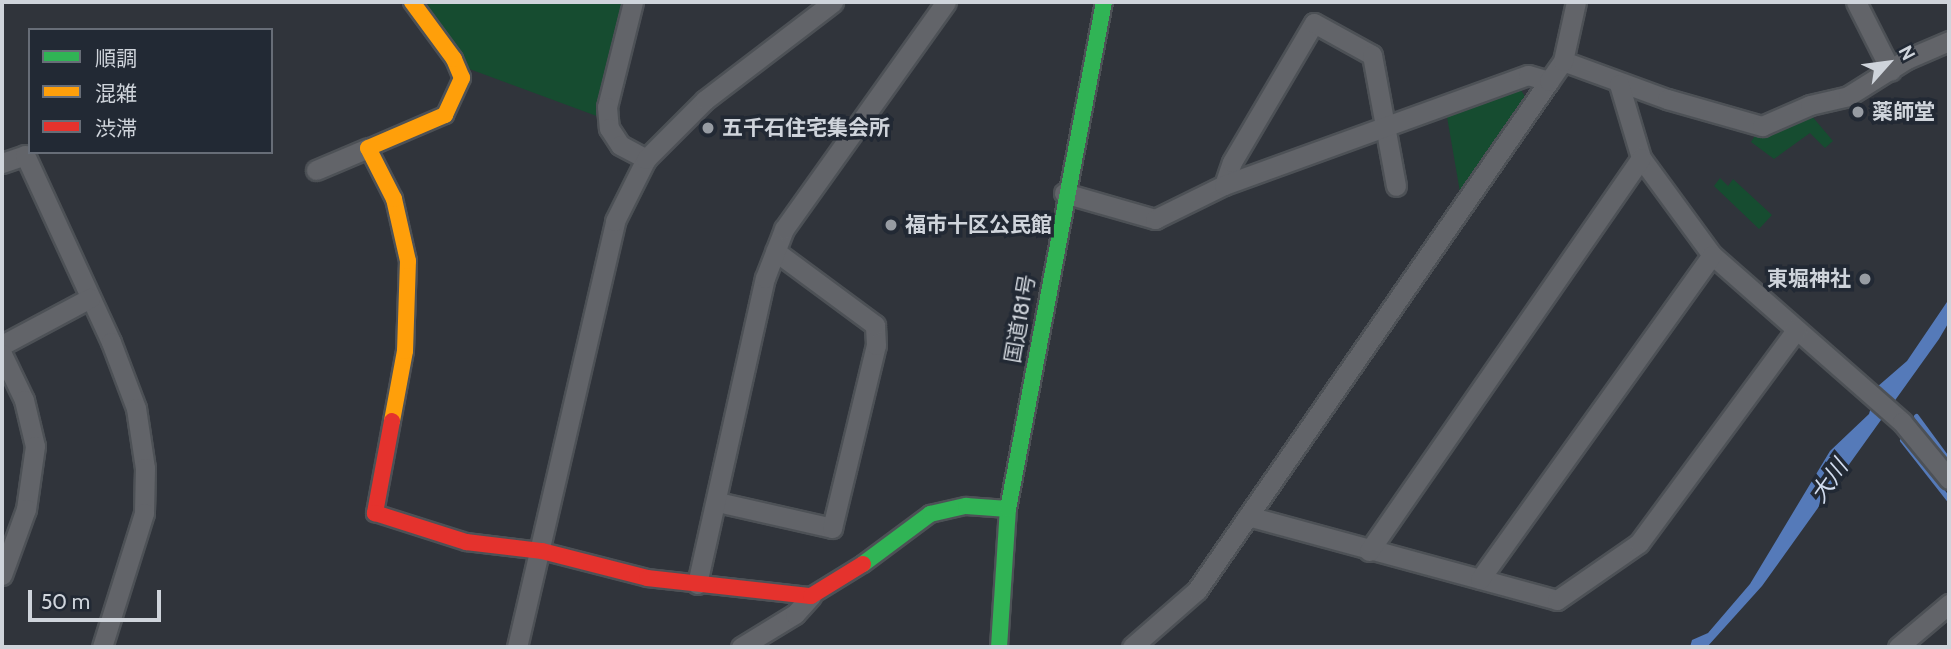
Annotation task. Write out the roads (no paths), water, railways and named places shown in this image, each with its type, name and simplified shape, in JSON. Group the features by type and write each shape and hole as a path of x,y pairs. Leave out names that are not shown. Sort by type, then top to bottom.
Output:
{"main road":[{"path":"412,2 454,60 462,78 445,115 368,148 394,200 408,261 400,387 373,509 380,516 466,542 542,551 647,579 811,596 828,589 930,514 966,506 1002,509"},
{"name":"国道181号","path":"999,647 1002,509 1058,186 1104,2"},
{"name":"国道181号","path":"1046,206 1058,186"},
{"name":"国道181号","path":"982,647 1024,329"}],"street":[{"path":"633,2 607,107 609,128 620,145 646,159"},
{"path":"517,647 542,551 615,221 646,159 705,100 833,2"},
{"path":"697,584 718,502 765,278 784,229 947,2"},
{"path":"1132,647 1197,590 1563,61 1576,2"},
{"path":"1856,2 1891,71"},
{"path":"1224,186 1232,162 1314,23 1372,55 1396,186"},
{"path":"1563,61 1619,84 1747,126 1762,126 1810,105 1847,96 1907,59 1949,41"},
{"path":"1058,186 1155,219 1224,186 1528,75 1549,81"},
{"path":"1619,84 1641,158 1712,255 1902,422 1949,479"},
{"path":"316,170 368,148"},
{"path":"2,163 25,155 136,408 145,468 143,519 102,647"},
{"path":"1369,551 1641,158"},
{"path":"718,502 832,528 876,345 875,325 775,251"},
{"path":"1480,579 1712,255"},
{"path":"2,345 90,298"},
{"path":"1248,516 1557,600 1639,543 1796,330"},
{"path":"2,354 24,400 34,446 26,509 2,575"},
{"path":"741,647 795,614 811,596"},
{"path":"1898,647 1949,604"}],"water":[{"name":"大川","path":"1949,299 1949,322 1939,339 1762,586 1707,647 1690,647 1692,640 1708,633 1750,584 1830,451 1869,414 1877,387 1907,361"}],"waterway":[{"path":"1916,416 1949,461"},
{"path":"1902,440 1949,500"}],"place":[{"name":"薬師堂","path":"1858,112"},
{"name":"五千石住宅集会所","path":"708,128"},
{"name":"福市十区公民館","path":"891,225"},
{"name":"東堀神社","path":"1865,279"}]}
